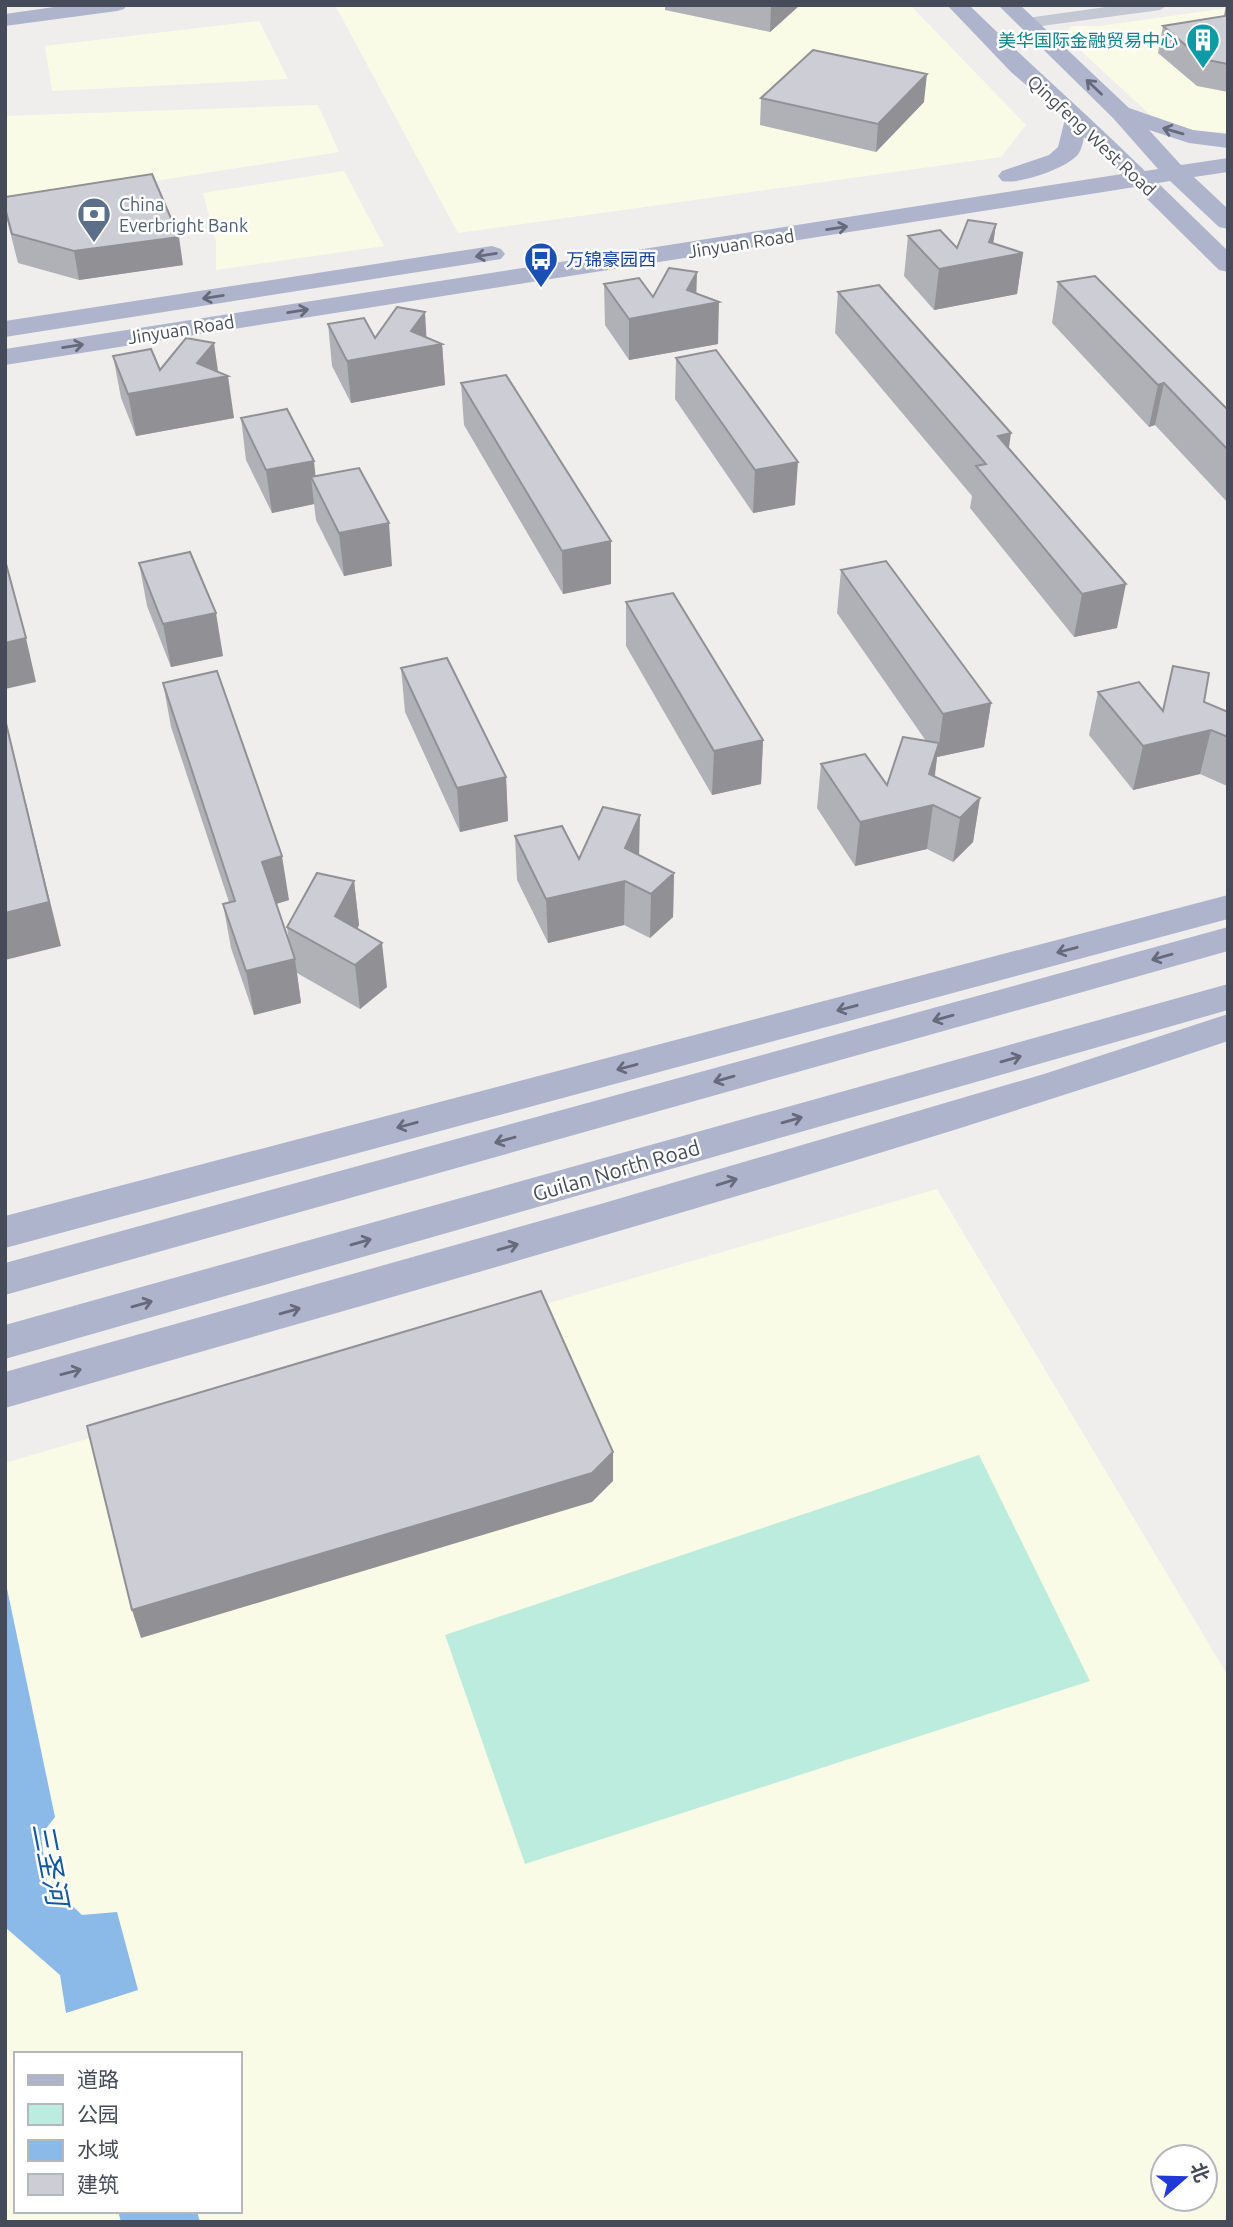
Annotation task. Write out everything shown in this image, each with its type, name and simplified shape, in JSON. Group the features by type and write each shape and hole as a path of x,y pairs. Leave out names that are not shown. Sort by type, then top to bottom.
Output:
{"main road":[{"path":"5,20 117,5"},
{"name":"Qingfeng West Road","path":"957,5 1018,67 1077,117 1228,265"},
{"name":"Qingfeng West Road","path":"1008,5 1121,113 1167,165 1228,222"},
{"path":"1121,113 1189,136 1228,141"},
{"path":"1018,186 1069,150 1077,117"},
{"name":"Jinyuan Road","path":"1167,165 1228,147"},
{"name":"Jinyuan Road","path":"5,357 902,218 1018,186 1167,165 1228,165"},
{"path":"859,199 1018,186 1132,207 1202,240"},
{"path":"5,329 515,251"},
{"path":"5,1232 1228,907"},
{"path":"5,1279 1228,939"},
{"name":"Guilan North Road","path":"5,1342 1228,997"},
{"path":"5,1390 604,1219 1054,1085 1228,1027"}],"lane":[{"path":"1027,23 1160,5"}],"shaded area":[{"path":"335,5 910,5 1026,125 1001,157 458,233"},
{"path":"1228,8 1228,132 1201,132 1159,123 1063,34 1072,26 1100,26"},
{"path":"259,21 288,79 52,91 45,46"},
{"path":"318,105 339,152 22,202 5,199 5,116"},
{"path":"344,171 384,246 216,270 216,242 203,193"},
{"path":"937,1189 1228,1676 1228,2222 5,2222 5,1463"}],"green space":[{"path":"979,1455 1090,1681 525,1864 445,1635"}],"water":[{"path":"5,1579 55,1817 41,1835 47,1882 82,1915 117,1912 138,1990 66,2013 60,1975 5,1927"},
{"path":"119,2213 198,2213 200,2222 121,2222"}],"building":[{"path":"1227,5 1228,64 1202,59 1163,26 1225,16"},
{"path":"813,50 927,74 878,124 761,98"},
{"path":"152,174 179,237 74,251 12,234 5,197"},
{"path":"968,220 996,224 989,242 1023,253 939,269 908,236 940,230 957,248"},
{"path":"669,268 697,272 687,290 719,302 629,319 604,284 639,278 653,297"},
{"path":"1095,276 1228,410 1228,450 1164,383 1158,385 1058,282"},
{"path":"879,285 1011,433 998,436 1126,584 1082,594 976,466 986,464 838,292"},
{"path":"397,307 425,312 411,331 442,344 347,361 328,324 364,318 375,338"},
{"path":"186,338 214,343 197,363 228,376 128,394 113,356 151,349 160,370"},
{"path":"716,350 798,462 755,470 676,358"},
{"path":"506,375 611,541 562,551 461,383"},
{"path":"287,409 314,461 266,470 241,418"},
{"path":"359,468 389,523 339,533 311,477"},
{"path":"190,552 216,613 163,624 139,563"},
{"path":"5,560 26,638 5,643"},
{"path":"886,561 991,703 943,714 841,570"},
{"path":"673,593 763,740 714,751 626,602"},
{"path":"447,658 506,777 457,788 401,668"},
{"path":"1173,666 1209,673 1204,702 1228,712 1228,737 1211,730 1143,746 1098,692 1139,682 1163,711"},
{"path":"217,671 282,856 262,862 295,959 246,971 223,904 235,901 163,683"},
{"path":"5,719 49,902 5,913"},
{"path":"903,737 939,743 929,774 980,798 960,818 933,805 860,822 821,764 865,754 887,785"},
{"path":"603,807 640,815 625,848 674,873 651,894 625,881 546,899 515,836 562,826 579,859"},
{"path":"317,873 354,881 335,916 382,943 355,965 287,927"},
{"path":"541,1291 613,1452 592,1473 132,1610 87,1426"}],"place":[{"name":"美华国际金融贸易中心","path":"1203,70"},
{"name":"China Everbright Bank","path":"94,244"},
{"name":"万锦豪园西","path":"541,289"}],"water label":[{"name":"三圣河","path":"51,1864"}]}
